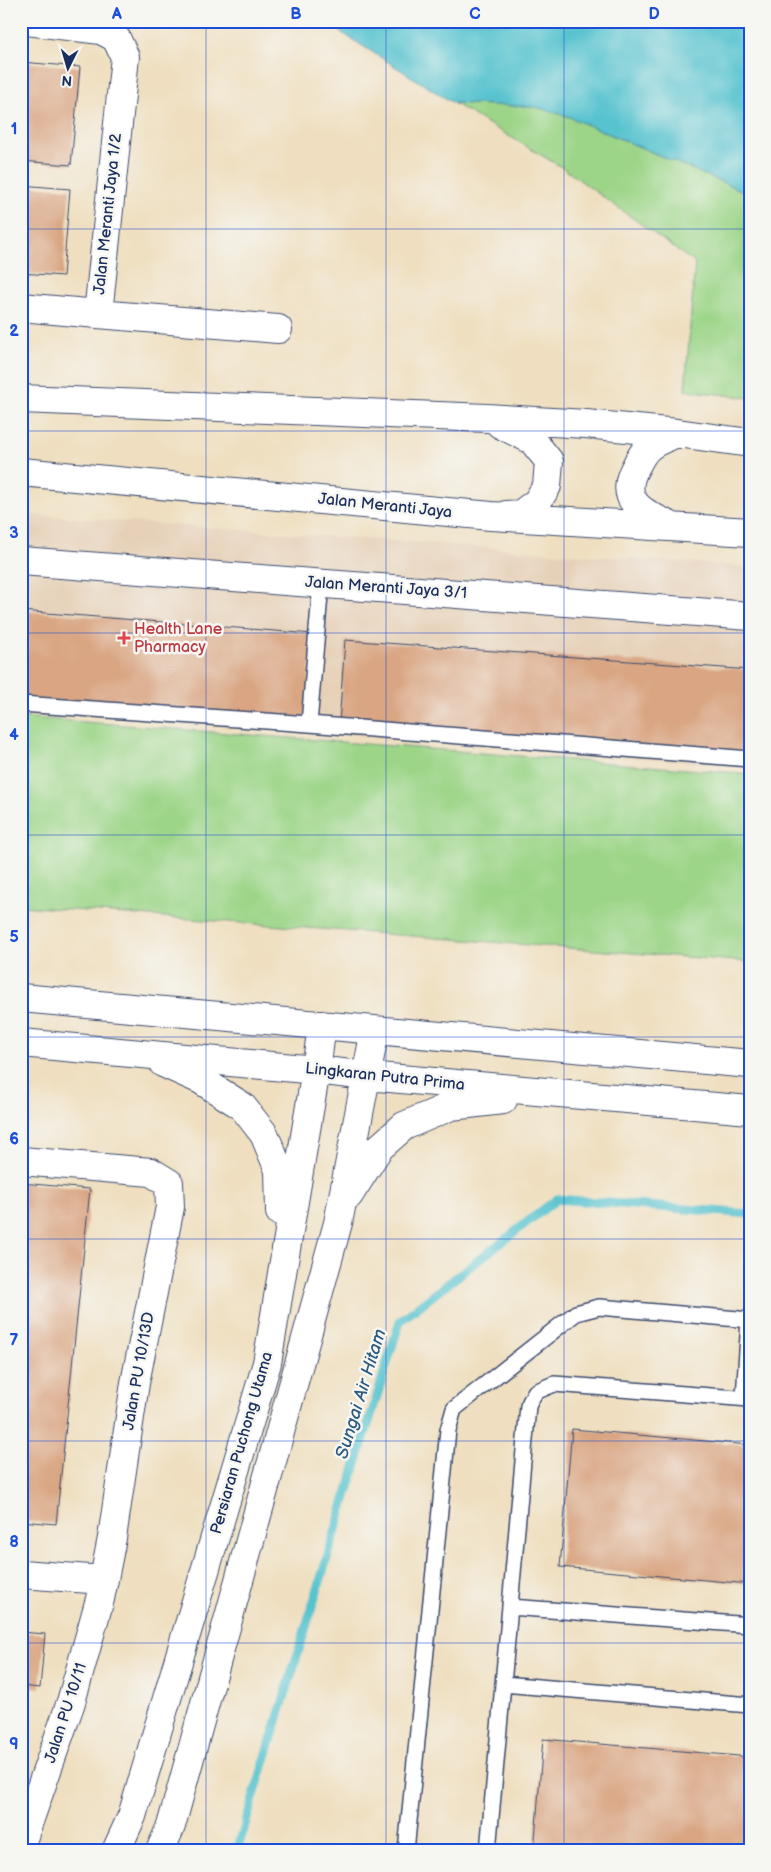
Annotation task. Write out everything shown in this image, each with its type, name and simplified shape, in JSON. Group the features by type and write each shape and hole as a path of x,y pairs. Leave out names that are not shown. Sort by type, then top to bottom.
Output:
{"street":[{"name":"Jalan Meranti Jaya 1/2","path":"21,307 98,314 125,57 116,38 102,30 27,21"},
{"path":"98,314 278,329"},
{"path":"21,400 487,418 586,424 677,433 750,443"},
{"path":"487,418 532,440 549,461 548,486 537,502 521,514 491,516"},
{"path":"675,527 645,514 637,506 629,493 630,477 648,447 677,433"},
{"name":"Jalan Meranti Jaya","path":"21,472 491,516 750,532"},
{"name":"Jalan Meranti Jaya 3/1","path":"21,561 750,616"},
{"path":"21,998 750,1064"},
{"name":"Persiaran Puchong Utama","path":"116,1851 132,1816 267,1363 322,1025"},
{"name":"Persiaran Puchong Utama","path":"160,1851 171,1826 338,1223 375,1030"},
{"name":"Lingkaran Putra Prima","path":"21,1043 750,1110"},
{"path":"143,1054 201,1080 242,1106 264,1134 279,1170 283,1271"},
{"path":"341,1207 379,1148 404,1126 451,1106 564,1094"},
{"name":"Jalan PU 10/13D","path":"21,1161 151,1172 169,1183 170,1207 136,1383 104,1580"},
{"path":"21,1574 104,1580"},
{"name":"Jalan PU 10/11","path":"24,1829 71,1702 104,1580"}],"lane":[{"path":"309,724 321,583"},
{"path":"21,704 309,724 750,759"},
{"path":"406,1851 448,1430 454,1409 576,1313 599,1307 749,1320 747,1398 554,1384 535,1392 528,1406 488,1851"},
{"path":"510,1607 750,1624"},
{"path":"503,1684 750,1705"}],"shaded area":[{"path":"21,514 750,567 750,767 21,708"}],"green space":[{"path":"453,103 536,107 567,116 750,194 750,398 685,390 695,263 563,168"},
{"path":"21,717 750,774 750,962 21,906"}],"water":[{"path":"323,21 750,21 750,194 567,116 536,107 453,103"}],"building":[{"path":"21,62 80,67 71,165 21,161"},
{"path":"21,185 70,189 63,276 21,273"},
{"path":"21,611 313,634 305,722 21,699"},
{"path":"345,640 750,670 750,754 339,724"},
{"path":"21,1183 90,1189 56,1524 21,1521"},
{"path":"572,1429 750,1445 750,1584 560,1567"},
{"path":"21,1632 45,1634 40,1688 21,1686"},
{"path":"543,1739 750,1757 750,1851 534,1851"}],"waterway":[{"name":"Sungai Air Hitam","path":"237,1851 400,1321 557,1199 750,1214"}],"place":[{"name":"Health Lane Pharmacy","path":"124,638"}]}
